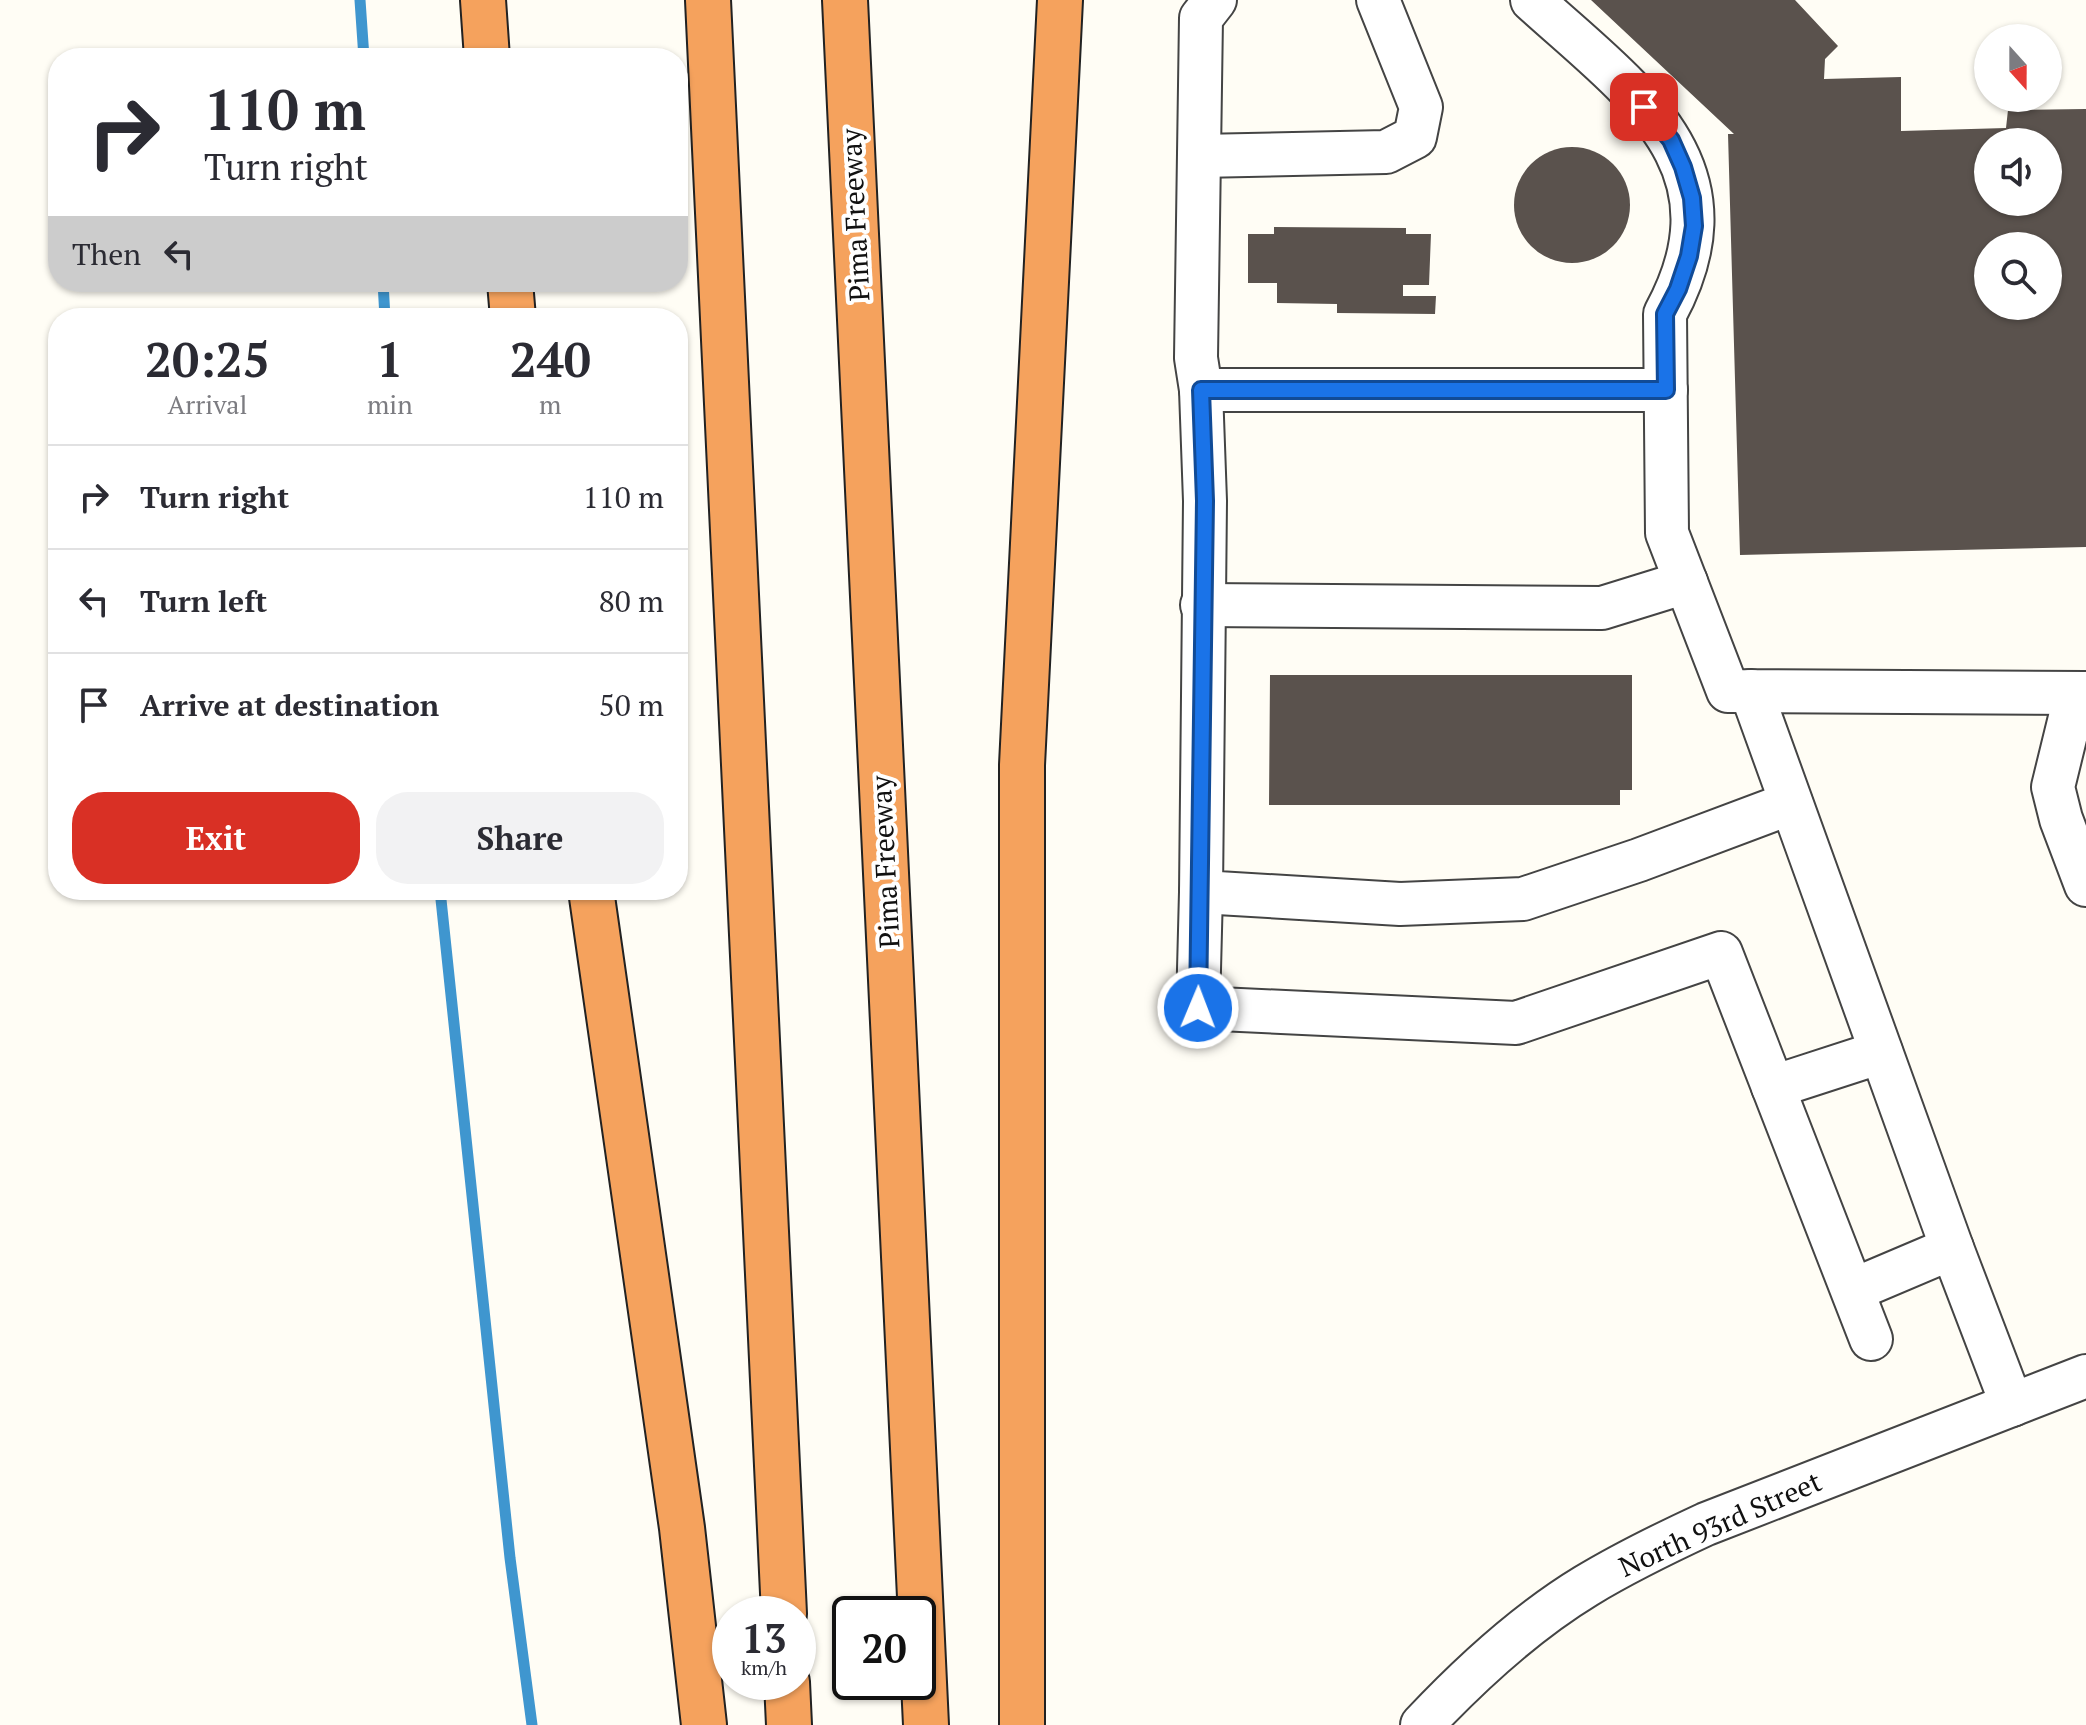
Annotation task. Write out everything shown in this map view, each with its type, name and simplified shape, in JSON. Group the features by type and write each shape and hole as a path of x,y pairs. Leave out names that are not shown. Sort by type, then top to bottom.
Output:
{"highway":[{"path":"483,0 486,48"},
{"path":"708,0 783,1596"},
{"name":"Pima Freeway","path":"845,0 926,1725"},
{"path":"1022,1725 1022,765 1060,0"},
{"path":"592,900 682,1528 704,1725"},
{"path":"788,1700 789,1725"}],"street":[{"path":"1215,0 1201,18 1196,358 1201,390 1205,501 1198,1008 1516,1023 1721,953 1871,1339"},
{"path":"1199,156 1386,152 1415,137 1421,107 1378,0"},
{"path":"1532,0 1631,90 1671,140 1692,198 1694,226 1689,256 1678,289 1665,314 1667,533 1728,691 2081,693 2053,787 2061,819 2086,885"},
{"path":"1201,390 1666,390"},
{"path":"1202,605 1602,608 1686,582"},
{"path":"1751,691 1952,1248 2012,1405"},
{"path":"1201,892 1400,904 1523,899 1639,860 1791,803"},
{"path":"1773,1087 1881,1052"},
{"path":"1853,1290 1952,1248"},
{"name":"North 93rd Street","path":"1422,1725 1452,1693 1517,1635 1584,1587 1650,1550 1706,1524 2086,1376"}],"building":[{"path":"1591,0 1795,0 1838,46 1825,59 1824,79 1901,77 1901,131 1974,129 1974,216 2062,216 2062,128 2006,128 2008,112 2086,109 2086,547 1740,555 1728,134 1734,134"},
{"path":"1572,147 1594,151 1613,164 1626,183 1630,205 1626,227 1613,246 1594,259 1572,263 1550,259 1531,246 1518,227 1514,205 1518,183 1531,164 1550,151"},
{"path":"1274,227 1406,228 1406,234 1431,234 1429,285 1403,285 1403,296 1436,296 1435,314 1337,313 1337,304 1277,303 1277,283 1248,283 1248,234 1274,234"},
{"path":"1270,675 1632,675 1632,790 1620,790 1620,805 1269,805"}],"waterway":[{"path":"360,0 363,48"},
{"path":"384,292 384,308"},
{"path":"441,900 510,1558 532,1725"}],"route":[{"path":"1198,1008 1205,501 1201,390 1666,390 1665,314 1678,289 1689,256 1694,226 1692,198 1671,140 1644,107"}]}
